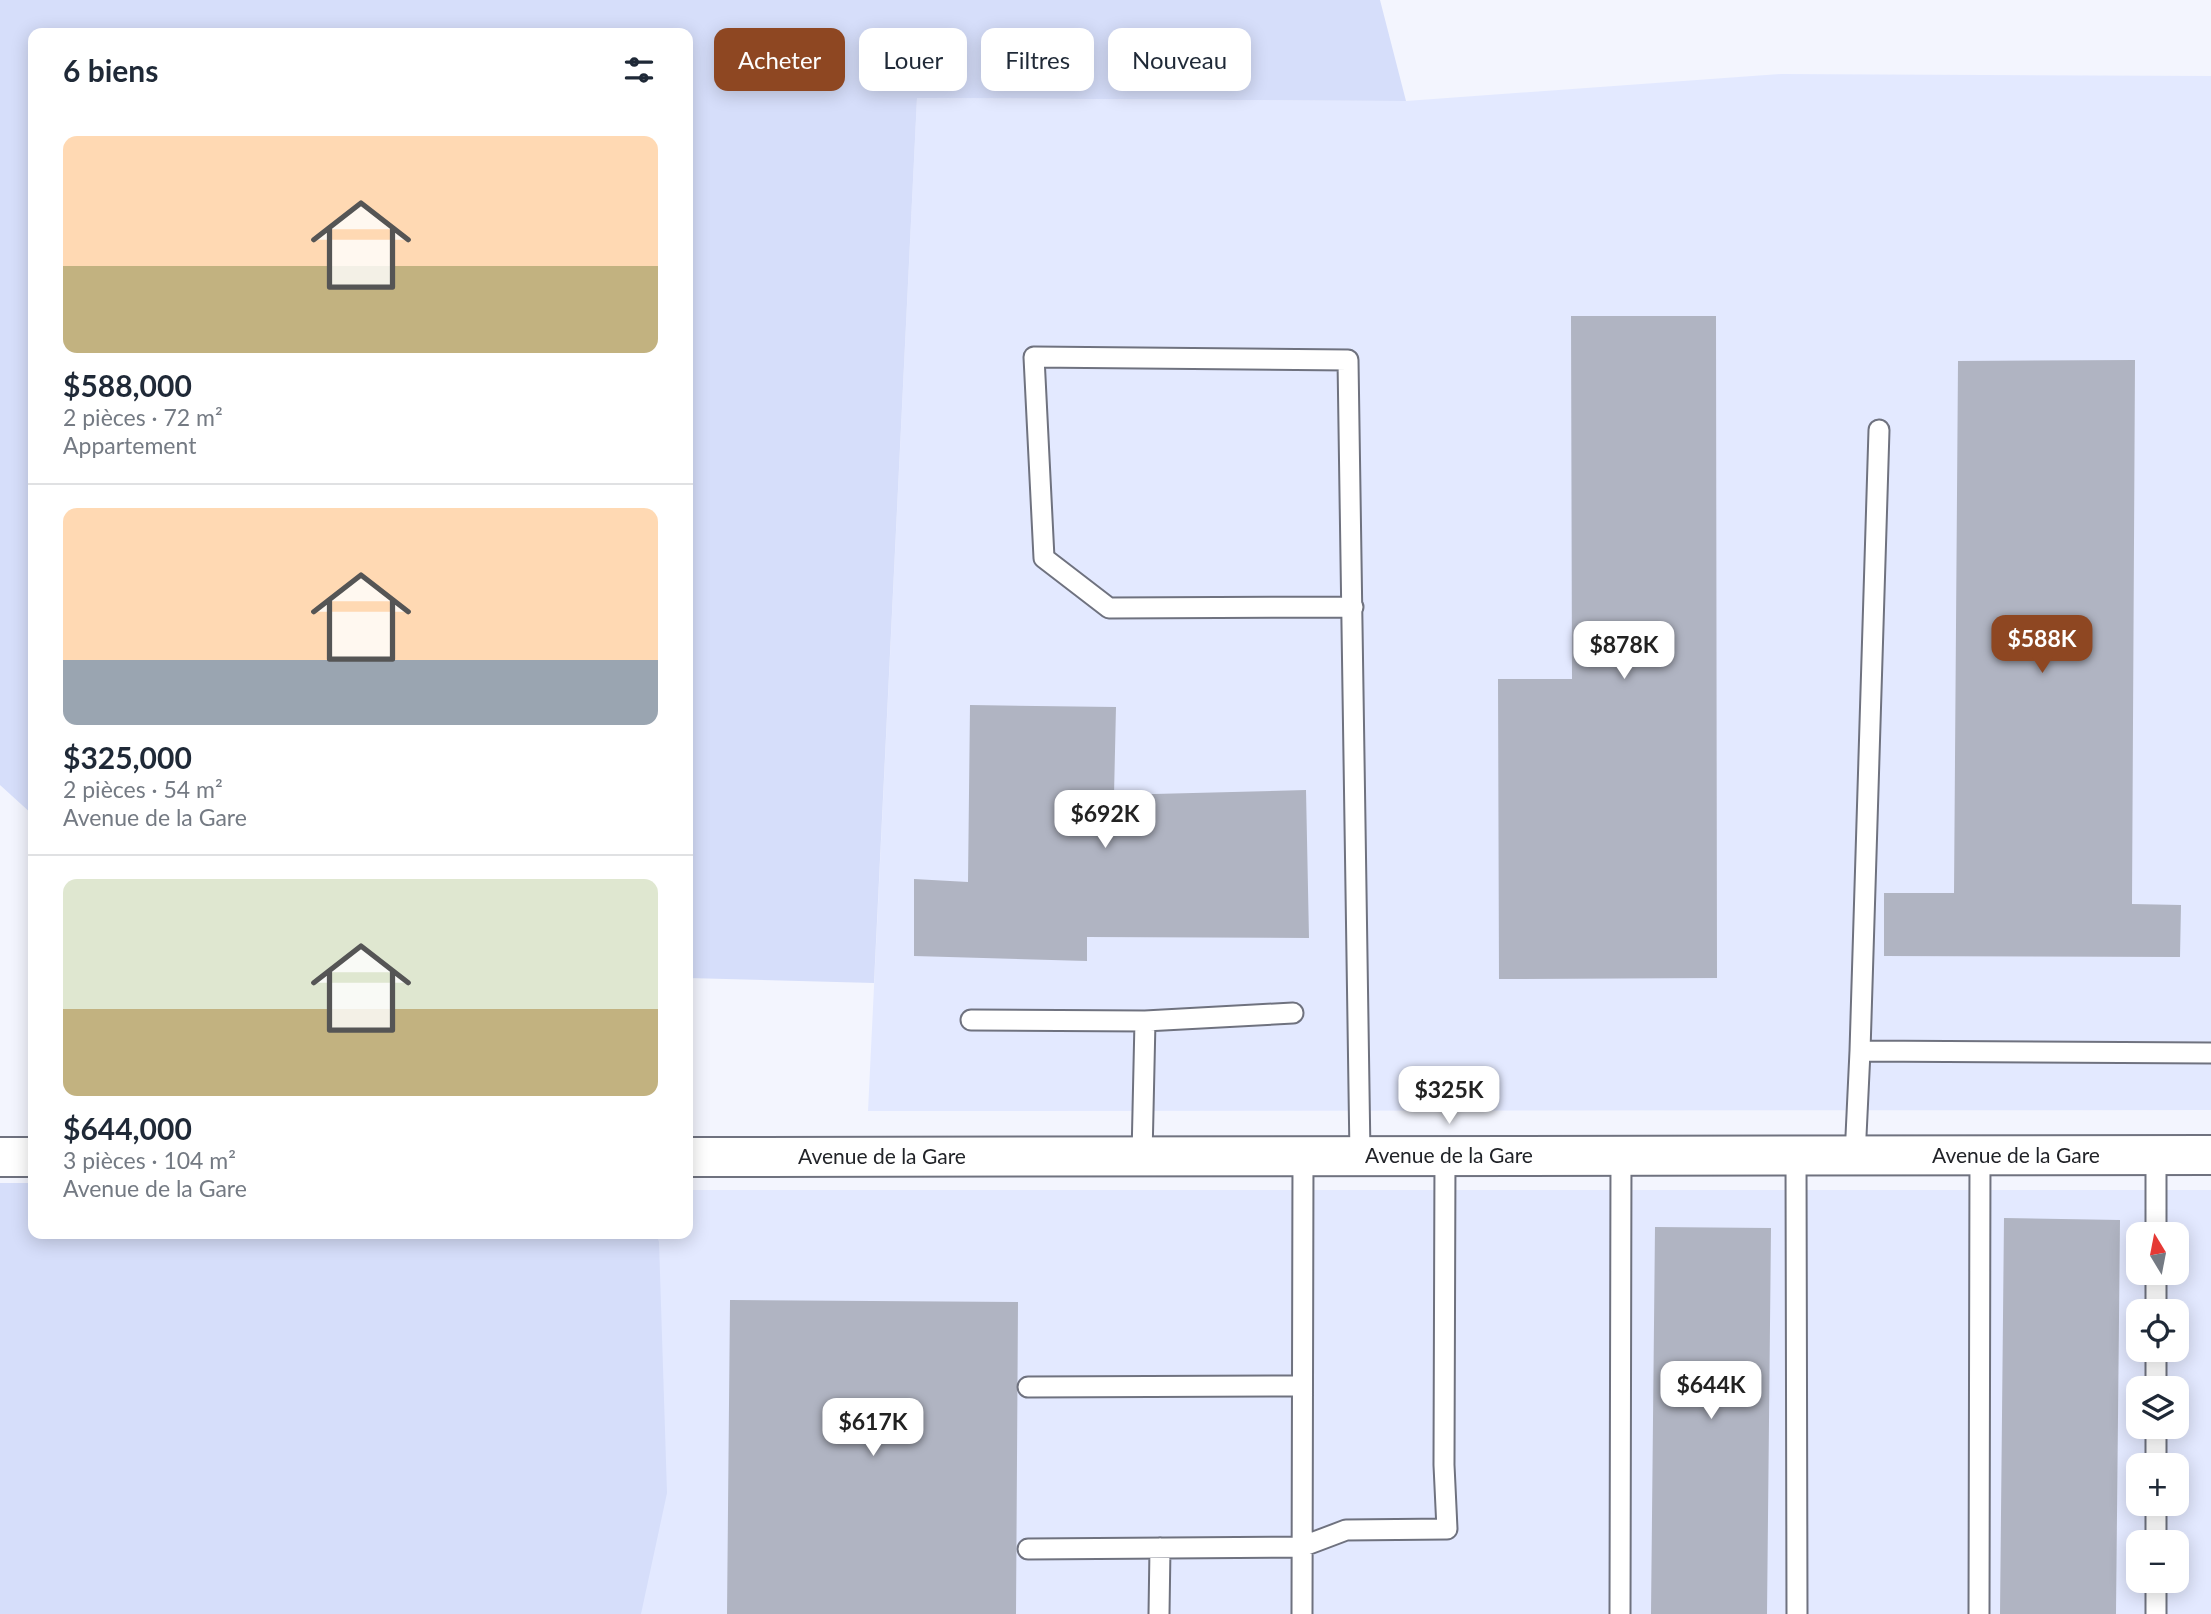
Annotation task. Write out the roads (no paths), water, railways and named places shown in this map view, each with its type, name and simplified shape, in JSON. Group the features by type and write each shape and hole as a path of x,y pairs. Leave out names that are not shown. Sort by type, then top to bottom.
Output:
{"street":[{"name":"Avenue de la Gare","path":"693,1157 2211,1155"},
{"path":"0,1157 28,1157"}],"lane":[{"path":"1353,607 1109,608 1044,558 1034,357 1348,360 1353,607 1360,1155"},
{"path":"1855,1157 1879,430"},
{"path":"971,1020 1145,1021 1293,1013"},
{"path":"1142,1156 1145,1021"},
{"path":"1860,1051 2211,1053"},
{"path":"1302,1614 1303,1155"},
{"path":"2156,1155 2156,1222"},
{"path":"1028,1549 1301,1547 1346,1530 1447,1529 1444,1465 1445,1156"},
{"path":"1620,1614 1621,1156"},
{"path":"1979,1614 1980,1156"},
{"path":"1796,1157 1797,1614"},
{"path":"1028,1387 1303,1386"},
{"path":"1159,1614 1160,1548"},
{"path":"2156,1593 2156,1614"}]}
